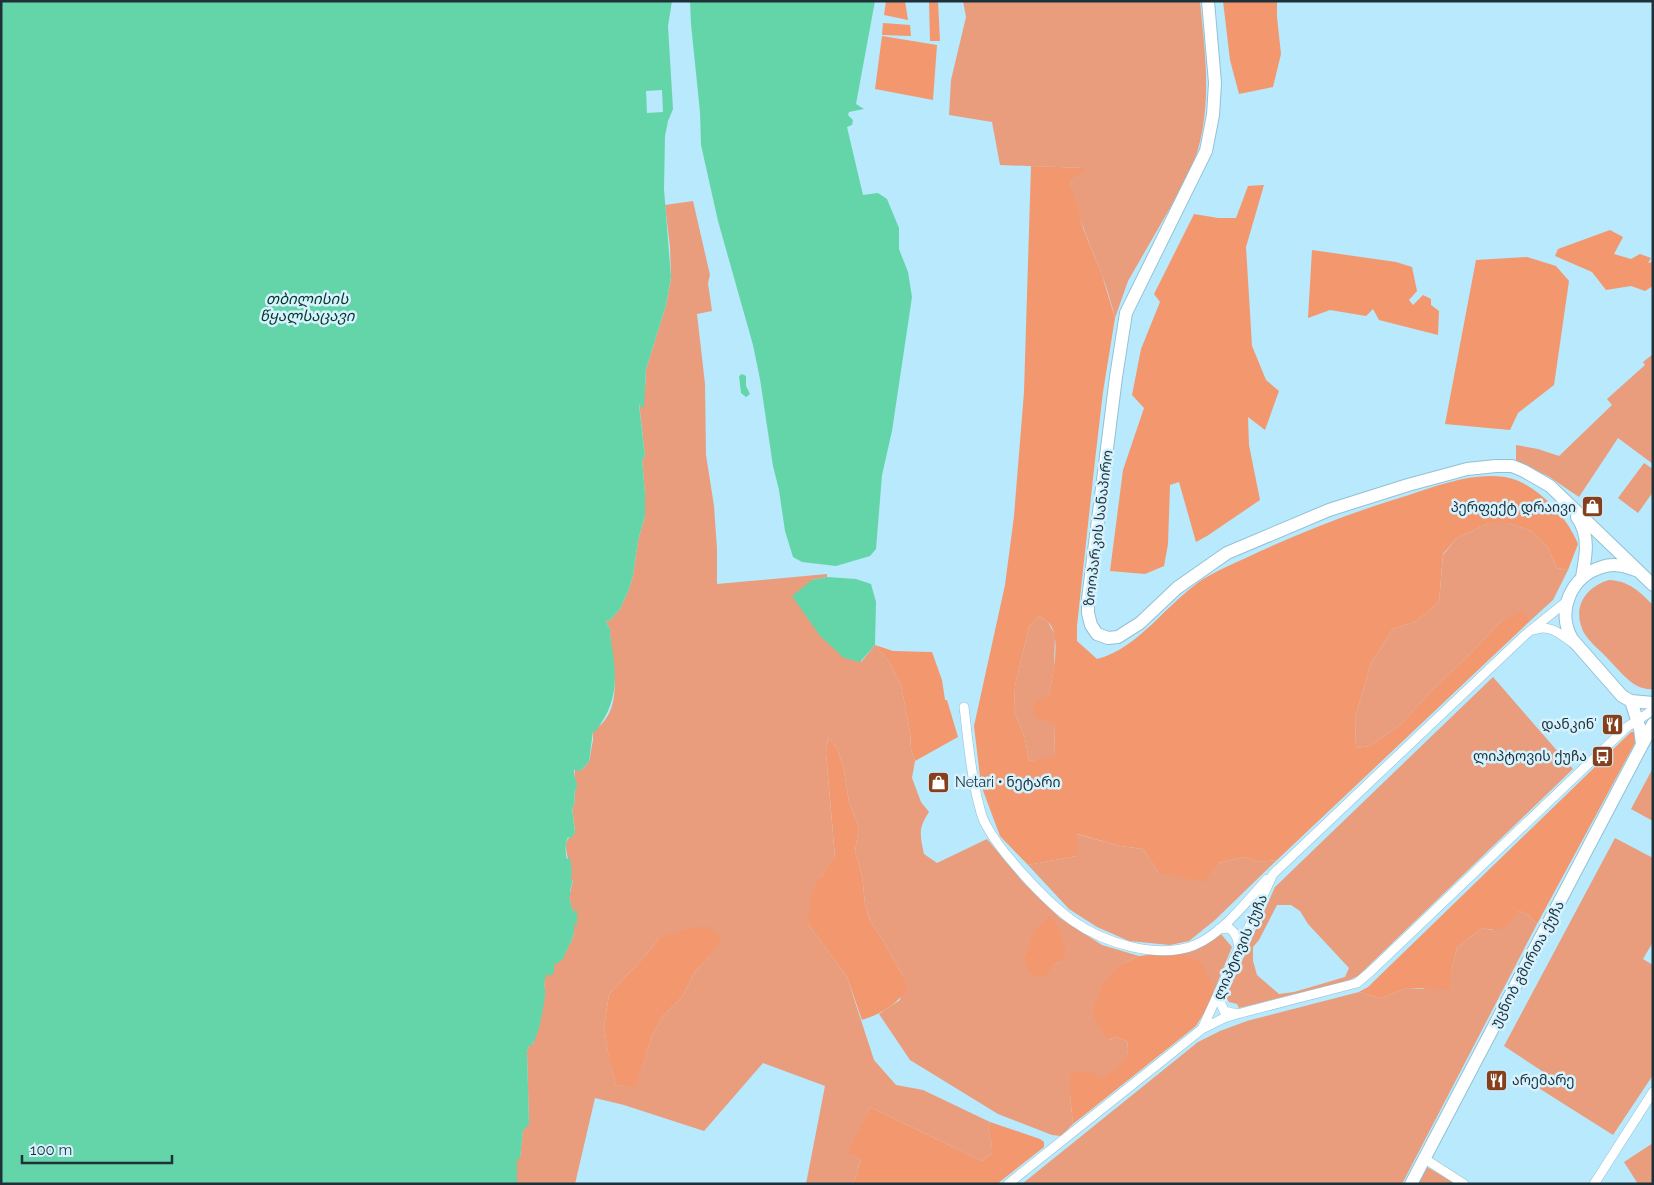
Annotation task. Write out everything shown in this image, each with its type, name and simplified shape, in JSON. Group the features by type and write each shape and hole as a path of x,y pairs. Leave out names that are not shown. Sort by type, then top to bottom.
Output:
{"main road":[{"name":"ზოოპარკის სანაპირო","path":"1208,1 1215,83 1213,115 1206,152 1126,313 1088,599 1088,613 1091,625 1097,634 1108,638 1118,637 1128,632 1140,624 1177,588 1227,553 1329,510 1467,469 1512,466 1550,486 1568,505"},
{"path":"1568,505 1653,584"},
{"path":"1568,505 1580,521 1586,536 1586,555 1582,577 1566,602 1564,613 1569,634 1577,646 1622,696 1631,701 1653,703"},
{"path":"1582,577 1603,566 1615,565 1639,571"},
{"path":"1631,701 1642,744"},
{"name":"უცნობ გმირთა ქუჩა","path":"1411,1184 1653,724"}],"street":[{"name":"ლიპტოვის ქუჩა","path":"1008,1184 1202,1029 1273,874 1525,635 1566,602"},
{"name":"ლიპტოვის ქუჩა","path":"1525,635 1542,627 1550,628 1577,646"},
{"path":"964,707 972,778 984,821 1001,847 1054,905 1073,921 1114,942 1139,949 1172,950 1194,945 1218,929 1273,874"},
{"path":"1202,1029 1237,1014 1357,983 1606,747 1637,719 1653,710"},
{"path":"1218,929 1229,928 1234,932 1238,940 1239,949"},
{"path":"1218,996 1224,1011 1237,1014"},
{"path":"1594,1184 1653,1092"},
{"path":"1425,1158 1464,1184"}],"shaded area":[{"path":"886,1 905,1 908,20 884,15"},
{"path":"929,1 938,1 940,41 930,41"},
{"path":"963,1 1200,1 1206,89 1205,111 1197,153 1189,175 1128,281 1115,318 1070,183 1084,168 1000,165 992,122 949,115 951,80 966,17"},
{"path":"1223,1 1277,1 1281,54 1273,87 1239,94 1230,60"},
{"path":"883,23 910,25 911,36 882,35"},
{"path":"882,36 937,45 933,100 875,89"},
{"path":"1031,166 1085,168 1070,183 1083,228 1102,275 1115,318 1103,392 1077,626 1077,641 1097,659 1112,654 1140,635 1191,588 1219,570 1335,520 1456,480 1481,476 1505,477 1528,486 1549,502 1558,512 1573,533 1578,544 1568,570 1557,568 1547,546 1531,531 1509,523 1489,523 1457,538 1443,554 1439,602 1415,622 1393,629 1371,663 1355,718 1356,748 1370,746 1400,725 1500,622 1523,611 1531,620 1277,860 1258,862 1244,857 1218,863 1204,882 1158,872 1143,849 1120,846 1077,834 1077,856 1028,865 1000,836 981,785 974,726 1005,585 1014,516 1024,392","holes":["1039,616 1049,623 1053,630 1056,648 1049,696 1034,703 1033,716 1055,724 1054,757 1029,761 1025,738 1014,711 1015,686 1029,627"]},
{"path":"1264,185 1246,247 1252,346 1266,380 1279,391 1265,430 1248,417 1249,445 1260,500 1196,542 1179,482 1170,485 1168,544 1164,566 1145,574 1110,571 1123,470 1144,408 1132,395 1141,349 1160,302 1154,294 1194,214 1218,218 1236,218 1248,186"},
{"path":"693,201 710,275 708,283 712,311 697,314 705,384 706,455 714,506 717,584 827,574 827,577 812,580 861,662 875,645 888,660 901,685 910,732 911,749 915,761 912,778 921,802 929,812 921,832 924,854 937,863 987,839 1023,882 1060,918 1102,945 1139,956 1124,963 1109,1040 1116,1037 1127,1041 1126,1061 1122,1066 1097,1082 1070,1095 1073,1124 1061,1136 1052,1135 998,1114 910,1060 879,1014 900,1000 903,976 870,921 865,904 862,875 855,851 859,828 849,802 844,770 837,748 828,738 826,753 835,858 821,877 808,924 847,977 874,1060 896,1085 923,1090 990,1122 989,1130 992,1153 982,1161 870,1107 849,1152 861,1160 853,1184 806,1184 825,1086 763,1063 704,1131 624,1105 595,1098 575,1184 517,1184 517,1159 520,1158 523,1129 529,1125 527,1052 529,1045 533,1044 545,994 545,975 568,949 568,944 570,945 574,933 574,922 577,925 577,911 573,913 569,897 573,880 570,879 570,866 566,846 568,839 575,833 572,806 574,807 575,769 580,771 589,762 593,731 604,721 614,698 615,684 610,629 606,619 609,621 620,609 629,589 645,515 642,459 645,457 639,402 645,388 646,369 666,305 671,278 670,247 665,205","holes":["659,938 709,957 695,972 682,997 663,1016 652,1036 636,1086 616,1085 604,1027 609,994 647,954","1030,944 1060,962 1053,965 1024,955"]},
{"path":"1610,230 1623,237 1614,254 1631,259 1640,254 1651,258 1648,263 1653,262 1653,286 1645,291 1631,286 1606,290 1592,272 1555,256 1558,249"},
{"path":"1312,250 1396,262 1412,267 1417,291 1409,300 1413,305 1423,295 1431,299 1431,305 1439,311 1438,335 1379,320 1373,309 1366,316 1330,310 1308,318"},
{"path":"1527,257 1556,266 1569,281 1554,385 1518,413 1510,430 1445,424 1476,260"},
{"path":"1653,354 1653,464 1618,438 1579,497 1548,476 1516,461 1516,445 1538,449 1559,456 1612,405 1607,399 1645,365 1643,362"},
{"path":"1644,463 1653,469 1653,492 1638,513 1618,498"},
{"path":"1489,523 1509,523 1531,531 1547,546 1557,568 1568,570 1553,600 1531,620 1523,612 1500,622 1400,725 1370,746 1356,748 1355,718 1371,663 1393,629 1415,622 1439,602 1443,555 1457,538"},
{"path":"1609,580 1628,585 1643,595 1653,605 1653,689 1640,687 1628,680 1591,642 1583,631 1579,613 1583,599 1594,587"},
{"path":"1039,616 1048,622 1055,635 1054,668 1049,696 1055,724 1054,758 1029,761 1025,738 1014,711 1015,686 1029,627"},
{"path":"875,645 893,651 932,652 942,680 945,700 947,700 958,737 915,761 911,749 910,732 901,685 888,660"},
{"path":"1493,677 1573,769 1358,976 1347,981 1239,1008 1237,1004 1229,1002 1226,997 1275,887","holes":["1277,905 1291,905 1300,911 1308,924 1349,968 1345,977 1294,992 1279,994 1257,975 1253,961 1253,947 1259,940"]},
{"path":"1631,732 1635,732 1635,743 1537,924 1528,915 1519,911 1508,925 1500,929 1482,928 1457,948 1449,989 1407,988 1381,998 1359,992 1368,987"},
{"path":"828,738 837,748 844,770 849,802 859,828 855,851 862,875 865,904 870,921 903,976 907,989 887,1009 862,1020 847,977 808,924 812,890 835,857 826,753"},
{"path":"1653,768 1653,821 1631,809"},
{"path":"1076,834 1120,846 1143,849 1158,872 1244,857 1258,862 1277,860 1215,920 1189,941 1170,945 1129,941 1097,927 1069,909 1028,865 1077,856"},
{"path":"1615,838 1653,858 1653,942 1643,959 1653,965 1653,1075 1613,1135 1537,1087 1545,1073 1504,1046"},
{"path":"1519,911 1528,915 1537,924 1402,1184 1022,1184 1198,1042 1247,1021 1359,992 1381,998 1407,988 1423,989 1451,973 1457,948 1482,928 1492,930"},
{"path":"1050,916 1060,930 1066,953 1060,962 1053,965 1045,977 1035,977 1027,967 1024,955 1037,928"},
{"path":"706,926 722,938 709,957 695,972 682,997 663,1016 652,1036 636,1087 616,1085 609,1059 604,1027 609,994 647,954 659,938"},
{"path":"1221,934 1232,947 1214,991 1204,969 1175,954 1196,949"},
{"path":"1156,954 1182,955 1195,959 1200,963 1214,991 1206,1010 1196,1026 1073,1124 1070,1095 1071,1072 1090,1071 1101,1079 1122,1064 1127,1054 1127,1041 1116,1037 1108,1040 1093,1016 1094,1006 1105,980 1124,963 1139,956"},
{"path":"870,1107 982,1161 992,1153 989,1130 990,1122 1040,1139 1044,1142 1044,1147 997,1184 853,1184 861,1160 848,1152"},
{"path":"1653,1143 1653,1184 1638,1184 1624,1162"},
{"path":"1427,1167 1456,1184 1417,1184"}],"water":[{"name":"თბილისის წყალსაცავი","path":"1,1 672,1 668,26 673,109 665,136 664,189 671,277 666,305 646,369 644,409 639,404 645,457 642,459 645,515 629,589 620,609 609,621 606,620 610,629 615,681 610,707 595,732 593,731 589,762 580,771 574,770 577,789 575,790 574,807 572,807 575,833 570,839 568,837 566,851 567,859 570,857 572,874 570,879 573,879 569,897 573,912 577,911 577,925 574,923 574,933 564,958 554,964 554,973 552,975 545,975 545,994 540,1023 534,1042 531,1046 529,1045 527,1052 529,1125 523,1130 520,1159 517,1159 517,1184 1,1184"},
{"path":"690,1 875,1 856,104 864,109 849,112 848,115 853,120 852,125 847,127 863,195 878,193 887,199 899,228 899,249 908,272 912,297 892,431 882,475 876,549 870,556 836,566 802,562 793,557 785,531 753,345 718,221 701,145 700,112"},
{"path":"742,374 746,376 746,386 750,394 746,397 741,393 739,376"},
{"path":"827,577 856,579 871,584 876,602 875,645 860,662 844,658 820,636 792,596 812,580"}],"pier":[{"path":"662,90 663,112 647,113 646,91"}],"place":[{"name":"პერფექტ დრაივი","path":"1592,507"},
{"name":"დანკინ'","path":"1613,724"},
{"name":"ლიპტოვის ქუჩა","path":"1603,756"},
{"name":"Netari • ნეტარი","path":"939,782"},
{"name":"არემარე","path":"1496,1080"}]}
